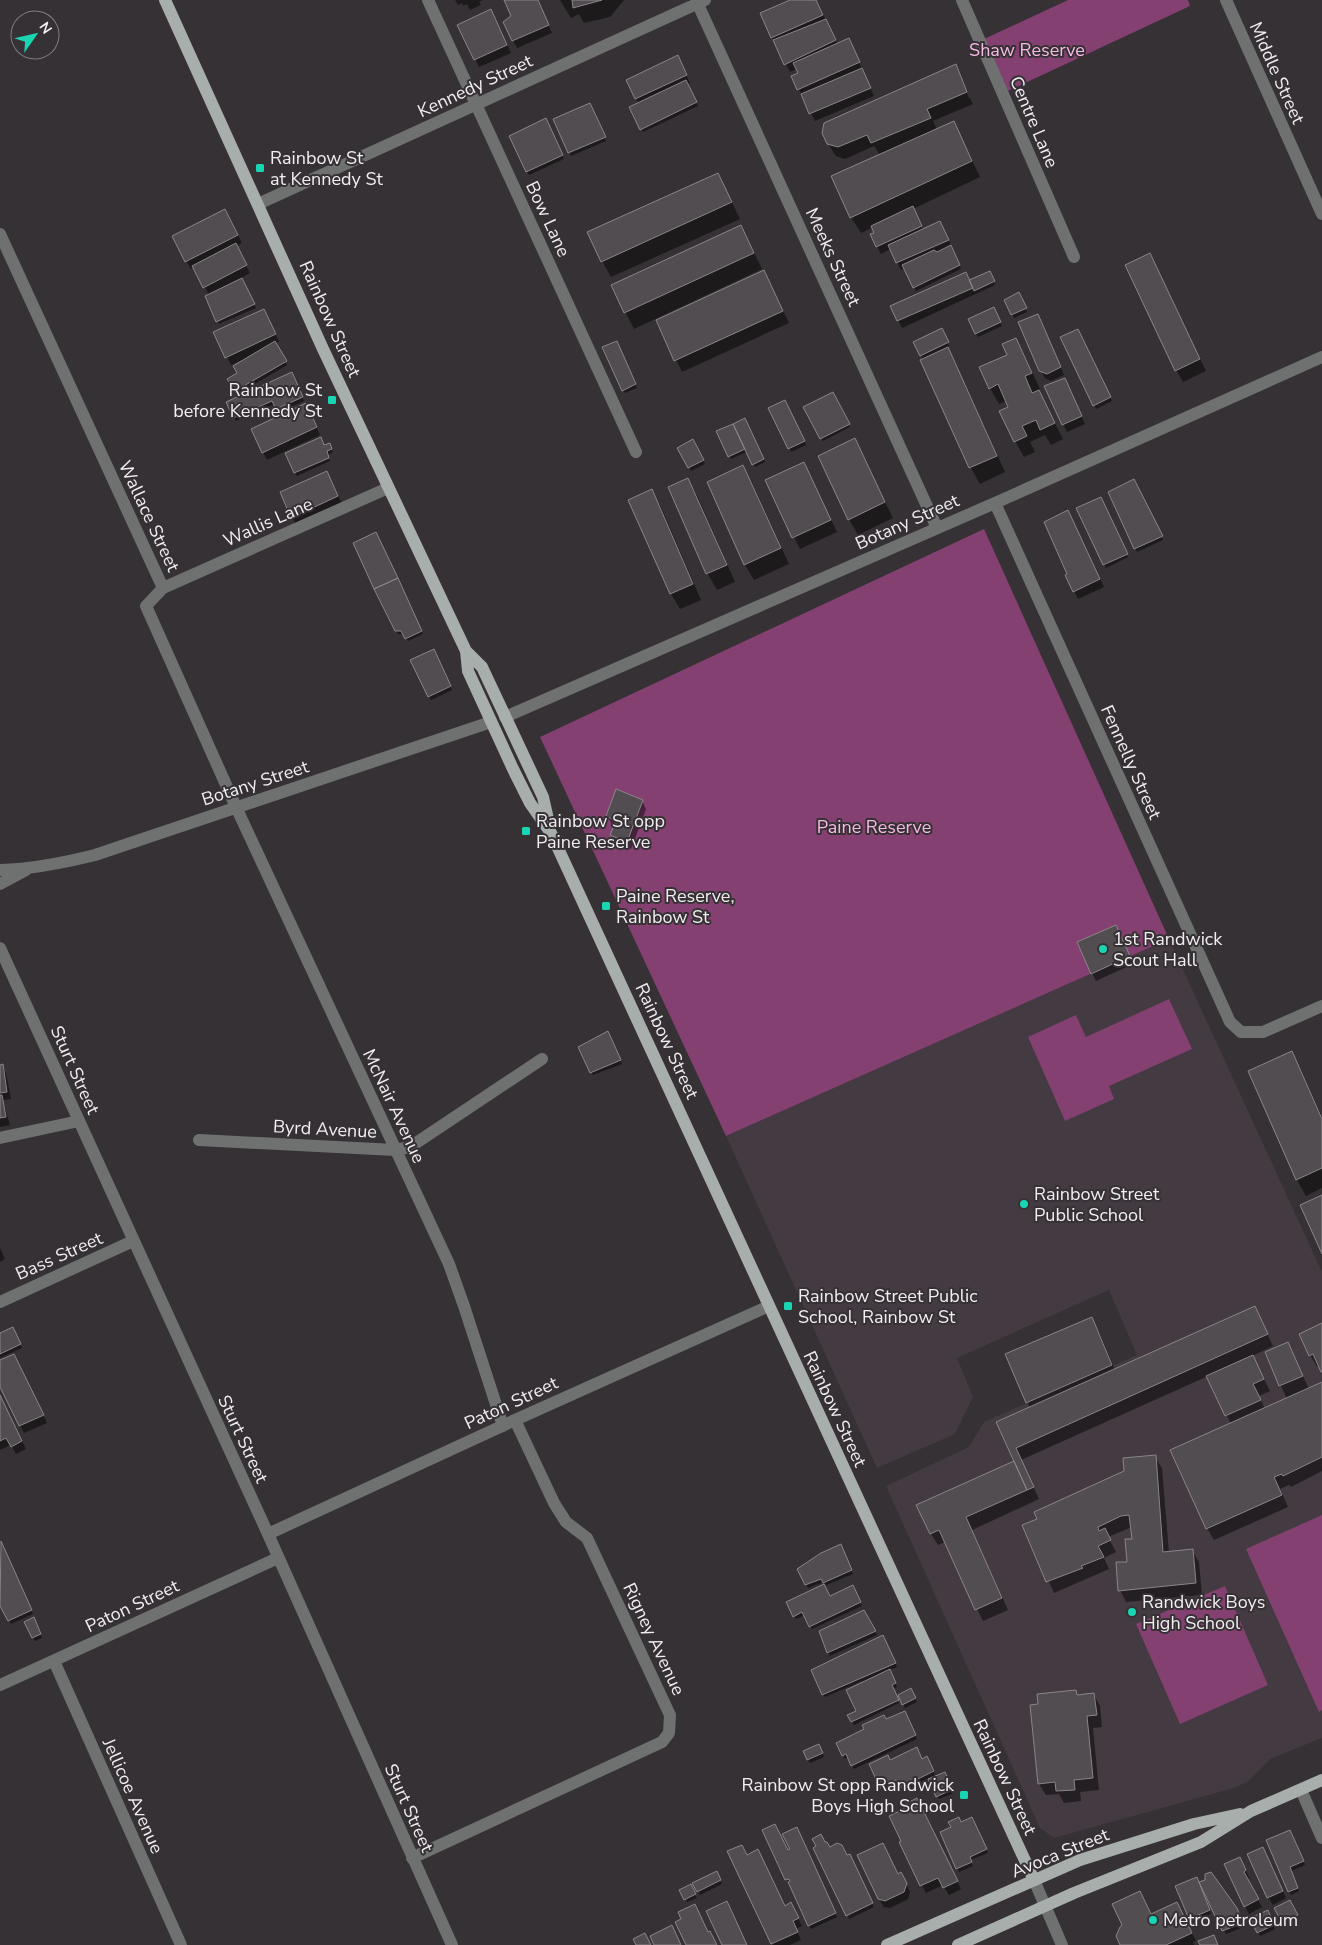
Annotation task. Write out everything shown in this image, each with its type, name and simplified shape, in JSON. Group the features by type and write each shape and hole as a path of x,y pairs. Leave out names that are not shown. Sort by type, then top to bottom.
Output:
{"main road":[{"name":"Rainbow Street","path":"164,0 388,488 466,651 482,667 543,797 551,833"},
{"name":"Rainbow Street","path":"466,651 468,671 491,722 530,803 551,833 1034,1880"},
{"name":"Avoca Street","path":"958,1945 1046,1906 1201,1842 1252,1811 1322,1780"},
{"name":"Avoca Street","path":"887,1945 1080,1860 1194,1824 1252,1811"}],"street":[{"name":"Bow Lane","path":"428,0 636,452"},
{"name":"Centre Lane","path":"962,0 1074,257"},
{"name":"Middle Street","path":"1226,0 1322,214"},
{"name":"Kennedy Street","path":"258,204 700,1"},
{"name":"Meeks Street","path":"700,1 938,528"},
{"name":"Wallace Street","path":"0,234 163,588 146,606 236,808"},
{"name":"Botany Street","path":"505,717 995,503 1322,356"},
{"name":"Wallis Lane","path":"163,588 388,488"},
{"name":"Fennelly Street","path":"995,503 1230,1022 1241,1032 1263,1032 1322,1006"},
{"name":"Botany Street","path":"0,870 28,869 95,855 491,722"},
{"name":"McNair Avenue","path":"236,808 449,1264 503,1426"},
{"name":"Botany Street","path":"0,884 28,869"},
{"name":"Sturt Street","path":"0,948 268,1534 452,1945"},
{"name":"Byrd Avenue","path":"199,1140 395,1150 410,1147 542,1059"},
{"path":"0,1138 78,1121"},
{"name":"Bass Street","path":"0,1302 133,1242"},
{"name":"Paton Street","path":"268,1534 769,1306"},
{"name":"Rigney Avenue","path":"412,1858 662,1742 669,1733 670,1715 587,1538 566,1522 554,1503 515,1420"},
{"name":"Paton Street","path":"0,1686 278,1558"},
{"name":"Jellicoe Avenue","path":"54,1661 181,1945"},
{"path":"1301,1790 1322,1838"},
{"name":"Rainbow Street","path":"1034,1880 1062,1945"}],"shaded area":[{"path":"1169,939 1322,1272 1322,1738 1270,1759 1247,1782 1234,1788 1054,1838 1040,1828 886,1486 969,1447 984,1422 1137,1355 1109,1290 957,1358 973,1397 955,1434 877,1468 726,1136"}],"green space":[{"name":"Shaw Reserve","path":"1068,0 1188,0 1190,6 1008,91 984,39"},
{"name":"Paine Reserve","path":"984,529 1169,939 726,1136 540,737"},
{"path":"1169,999 1192,1049 1109,1086 1114,1099 1065,1121 1028,1037 1076,1015 1086,1037"},
{"path":"1322,1515 1322,1710 1319,1712 1246,1549"},
{"path":"1225,1586 1268,1685 1180,1724 1136,1624"}],"building":[{"path":"504,0 538,0 549,25 512,41 503,22 511,16"},
{"path":"572,0 602,0 573,8"},
{"path":"790,0 816,0 823,15 771,38 760,13"},
{"path":"491,9 507,45 474,60 457,25"},
{"path":"826,19 836,40 784,65 773,40"},
{"path":"849,38 860,62 797,90 791,76 798,73 793,63"},
{"path":"678,55 687,75 635,99 626,80"},
{"path":"956,64 967,92 927,109 931,118 871,143 867,135 838,147 827,144 822,133 824,123"},
{"path":"862,68 871,88 809,114 801,94"},
{"path":"686,80 697,102 640,130 629,107"},
{"path":"590,103 606,137 568,153 553,119"},
{"path":"546,118 563,155 526,172 509,136"},
{"path":"954,121 972,161 850,218 831,176"},
{"path":"718,173 732,202 601,262 587,232"},
{"path":"913,206 922,226 876,247 870,234 874,233 871,226"},
{"path":"225,209 238,235 185,262 172,236"},
{"path":"940,221 949,240 896,263 888,245"},
{"path":"741,225 754,253 624,313 611,285"},
{"path":"236,243 247,265 203,288 192,266"},
{"path":"951,245 960,265 913,288 902,265 934,250 937,252"},
{"path":"1150,253 1200,359 1175,371 1125,265"},
{"path":"764,270 783,311 674,361 656,320"},
{"path":"990,271 995,281 974,291 969,280"},
{"path":"966,272 973,288 897,321 890,306"},
{"path":"242,278 255,304 216,322 205,296"},
{"path":"1019,292 1027,308 1011,315 1004,300"},
{"path":"994,307 1001,322 975,334 968,319"},
{"path":"264,309 276,334 225,358 213,332"},
{"path":"1038,314 1061,367 1047,374 1039,371 1018,322"},
{"path":"942,328 949,342 920,356 913,342"},
{"path":"1078,329 1111,397 1093,406 1060,337"},
{"path":"1016,338 1032,373 1025,376 1032,393 1039,390 1055,423 1040,430 1036,420 1022,426 1027,436 1014,442 999,411 1008,407 998,384 989,389 979,367 1007,355 1002,344"},
{"path":"275,341 287,361 235,391 227,379 237,373 233,366"},
{"path":"617,341 636,384 622,391 602,347"},
{"path":"948,347 997,456 969,468 920,360"},
{"path":"292,372 303,397 276,409 272,401 233,418 226,402"},
{"path":"1065,378 1082,416 1062,425 1044,386"},
{"path":"833,392 850,424 820,439 803,407"},
{"path":"785,400 805,441 788,449 768,408"},
{"path":"306,403 317,427 262,453 251,429"},
{"path":"745,418 764,459 752,465 733,424"},
{"path":"733,424 745,449 728,457 716,431"},
{"path":"321,437 324,445 330,443 332,449 327,451 329,458 294,473 285,453"},
{"path":"855,438 885,502 848,520 818,456"},
{"path":"693,439 704,460 688,468 677,448"},
{"path":"804,462 831,520 792,538 765,480"},
{"path":"743,465 781,548 744,565 707,482"},
{"path":"327,471 338,496 291,518 280,492"},
{"path":"688,478 727,565 706,574 668,487"},
{"path":"1134,479 1163,536 1134,549 1108,492"},
{"path":"652,489 693,584 670,594 628,500"},
{"path":"1101,497 1128,554 1103,565 1076,508"},
{"path":"1068,510 1100,579 1073,592 1044,522"},
{"path":"376,532 398,578 374,589 353,543"},
{"path":"398,578 422,631 405,639 401,631 395,631 374,589"},
{"path":"434,649 451,686 428,697 410,660"},
{"path":"616,789 643,800 627,842 610,835 616,821 606,816"},
{"name":"1st Randwick Scout Hall","path":"1116,925 1130,956 1091,974 1077,942"},
{"path":"608,1031 621,1060 590,1073 578,1047"},
{"path":"1292,1051 1322,1119 1322,1168 1296,1180 1248,1071"},
{"path":"3,1064 7,1092 0,1093 0,1065"},
{"path":"0,1095 2,1095 6,1117 0,1118"},
{"path":"1322,1195 1322,1254 1300,1205"},
{"path":"1255,1306 1268,1334 1016,1448 1034,1487 1027,1490 996,1422"},
{"path":"1092,1317 1112,1365 1026,1403 1005,1354"},
{"path":"1322,1323 1321,1372 1313,1354 1309,1356 1299,1334"},
{"path":"13,1327 21,1344 0,1354 0,1333"},
{"path":"1288,1342 1303,1376 1279,1386 1265,1352"},
{"path":"14,1354 44,1415 19,1426 0,1387 0,1360"},
{"path":"1253,1355 1264,1379 1253,1384 1261,1400 1225,1416 1206,1376"},
{"path":"1322,1382 1322,1457 1283,1476 1282,1474 1274,1477 1282,1495 1206,1529 1170,1450"},
{"path":"0,1395 22,1441 11,1447 6,1438 0,1441"},
{"path":"1156,1455 1163,1552 1193,1549 1196,1583 1118,1591 1116,1562 1127,1562 1125,1539 1132,1539 1129,1515 1121,1516 1098,1527 1099,1531 1105,1528 1111,1540 1098,1546 1104,1557 1081,1566 1083,1568 1046,1582 1022,1525 1037,1519 1034,1512 1124,1471 1123,1458"},
{"path":"1014,1461 1027,1490 966,1517 1002,1598 975,1610 939,1530 930,1534 916,1505"},
{"path":"1,1541 32,1610 8,1621 0,1606"},
{"path":"841,1544 852,1570 823,1583 821,1579 805,1585 797,1569 821,1553"},
{"path":"824,1584 830,1596 853,1585 861,1602 809,1627 802,1612 793,1617 786,1602"},
{"path":"864,1610 876,1631 827,1653 819,1631"},
{"path":"34,1617 41,1634 32,1638 24,1622"},
{"path":"883,1635 896,1663 822,1695 811,1670"},
{"path":"890,1669 896,1683 892,1685 899,1700 851,1722 847,1715 856,1711 846,1690"},
{"path":"911,1688 916,1698 902,1705 898,1695"},
{"path":"1076,1690 1077,1695 1094,1693 1097,1715 1087,1716 1093,1778 1074,1780 1075,1790 1056,1791 1055,1782 1038,1784 1030,1705 1038,1704 1037,1694"},
{"path":"905,1711 916,1735 851,1766 846,1754 842,1756 836,1743 864,1729 862,1725 884,1715 886,1719"},
{"path":"819,1744 823,1753 807,1760 803,1751"},
{"path":"917,1747 922,1759 927,1756 934,1771 900,1788 896,1780 880,1788 869,1764 888,1755 890,1760"},
{"path":"945,1772 953,1789 936,1797 928,1779"},
{"path":"917,1798 958,1881 943,1888 938,1878 920,1886 889,1816 904,1809 903,1805"},
{"path":"959,1817 961,1822 972,1817 987,1849 970,1857 972,1862 956,1869 940,1832 951,1827 948,1822"},
{"path":"775,1824 788,1850 790,1849 782,1834 797,1827 836,1913 808,1926 788,1882 790,1881 789,1879 785,1880 762,1830"},
{"path":"1290,1830 1304,1861 1290,1867 1298,1888 1288,1892 1266,1840"},
{"path":"821,1834 830,1847 837,1843 842,1845 847,1855 850,1854 873,1903 846,1916 813,1848 816,1846 812,1839"},
{"path":"883,1843 898,1874 901,1872 907,1883 904,1892 885,1901 878,1899 857,1855"},
{"path":"742,1845 747,1855 758,1849 785,1906 791,1902 799,1918 793,1921 798,1932 771,1944 727,1851"},
{"path":"1263,1847 1283,1891 1267,1898 1247,1854"},
{"path":"1240,1857 1246,1870 1244,1872 1259,1899 1244,1907 1224,1864"},
{"path":"717,1871 721,1880 697,1892 692,1883"},
{"path":"1211,1872 1237,1908 1243,1923 1222,1931 1199,1882 1205,1880 1205,1874"},
{"path":"1197,1877 1210,1910 1189,1919 1175,1886"},
{"path":"691,1884 696,1894 684,1900 679,1890"},
{"name":"Metro petroleum","path":"1140,1891 1151,1914 1177,1902 1192,1933 1166,1945 1120,1945 1116,1936 1122,1925 1112,1904"},
{"path":"1290,1900 1298,1915 1282,1923 1274,1908"},
{"path":"727,1901 747,1945 722,1945 706,1911"},
{"path":"695,1904 708,1932 710,1931 717,1945 686,1945 675,1922 681,1919 678,1912"},
{"path":"1268,1910 1274,1925 1257,1933 1250,1918"},
{"path":"672,1925 681,1945 654,1945 650,1936"},
{"path":"645,1933 651,1945 636,1945 633,1939"},
{"path":"1214,1935 1218,1945 1200,1945 1198,1941"}],"place":[{"name":"Rainbow St at Kennedy St","path":"260,168"},
{"name":"Rainbow St before Kennedy St","path":"332,400"},
{"name":"Rainbow St opp Paine Reserve","path":"526,831"},
{"name":"Paine Reserve, Rainbow St","path":"606,906"},
{"name":"1st Randwick Scout Hall","path":"1103,949"},
{"name":"Rainbow Street Public School","path":"1024,1204"},
{"name":"Rainbow Street Public School, Rainbow St","path":"788,1306"},
{"name":"Randwick Boys High School","path":"1132,1612"},
{"name":"Rainbow St opp Randwick Boys High School","path":"964,1795"},
{"name":"Metro petroleum","path":"1153,1920"}]}
